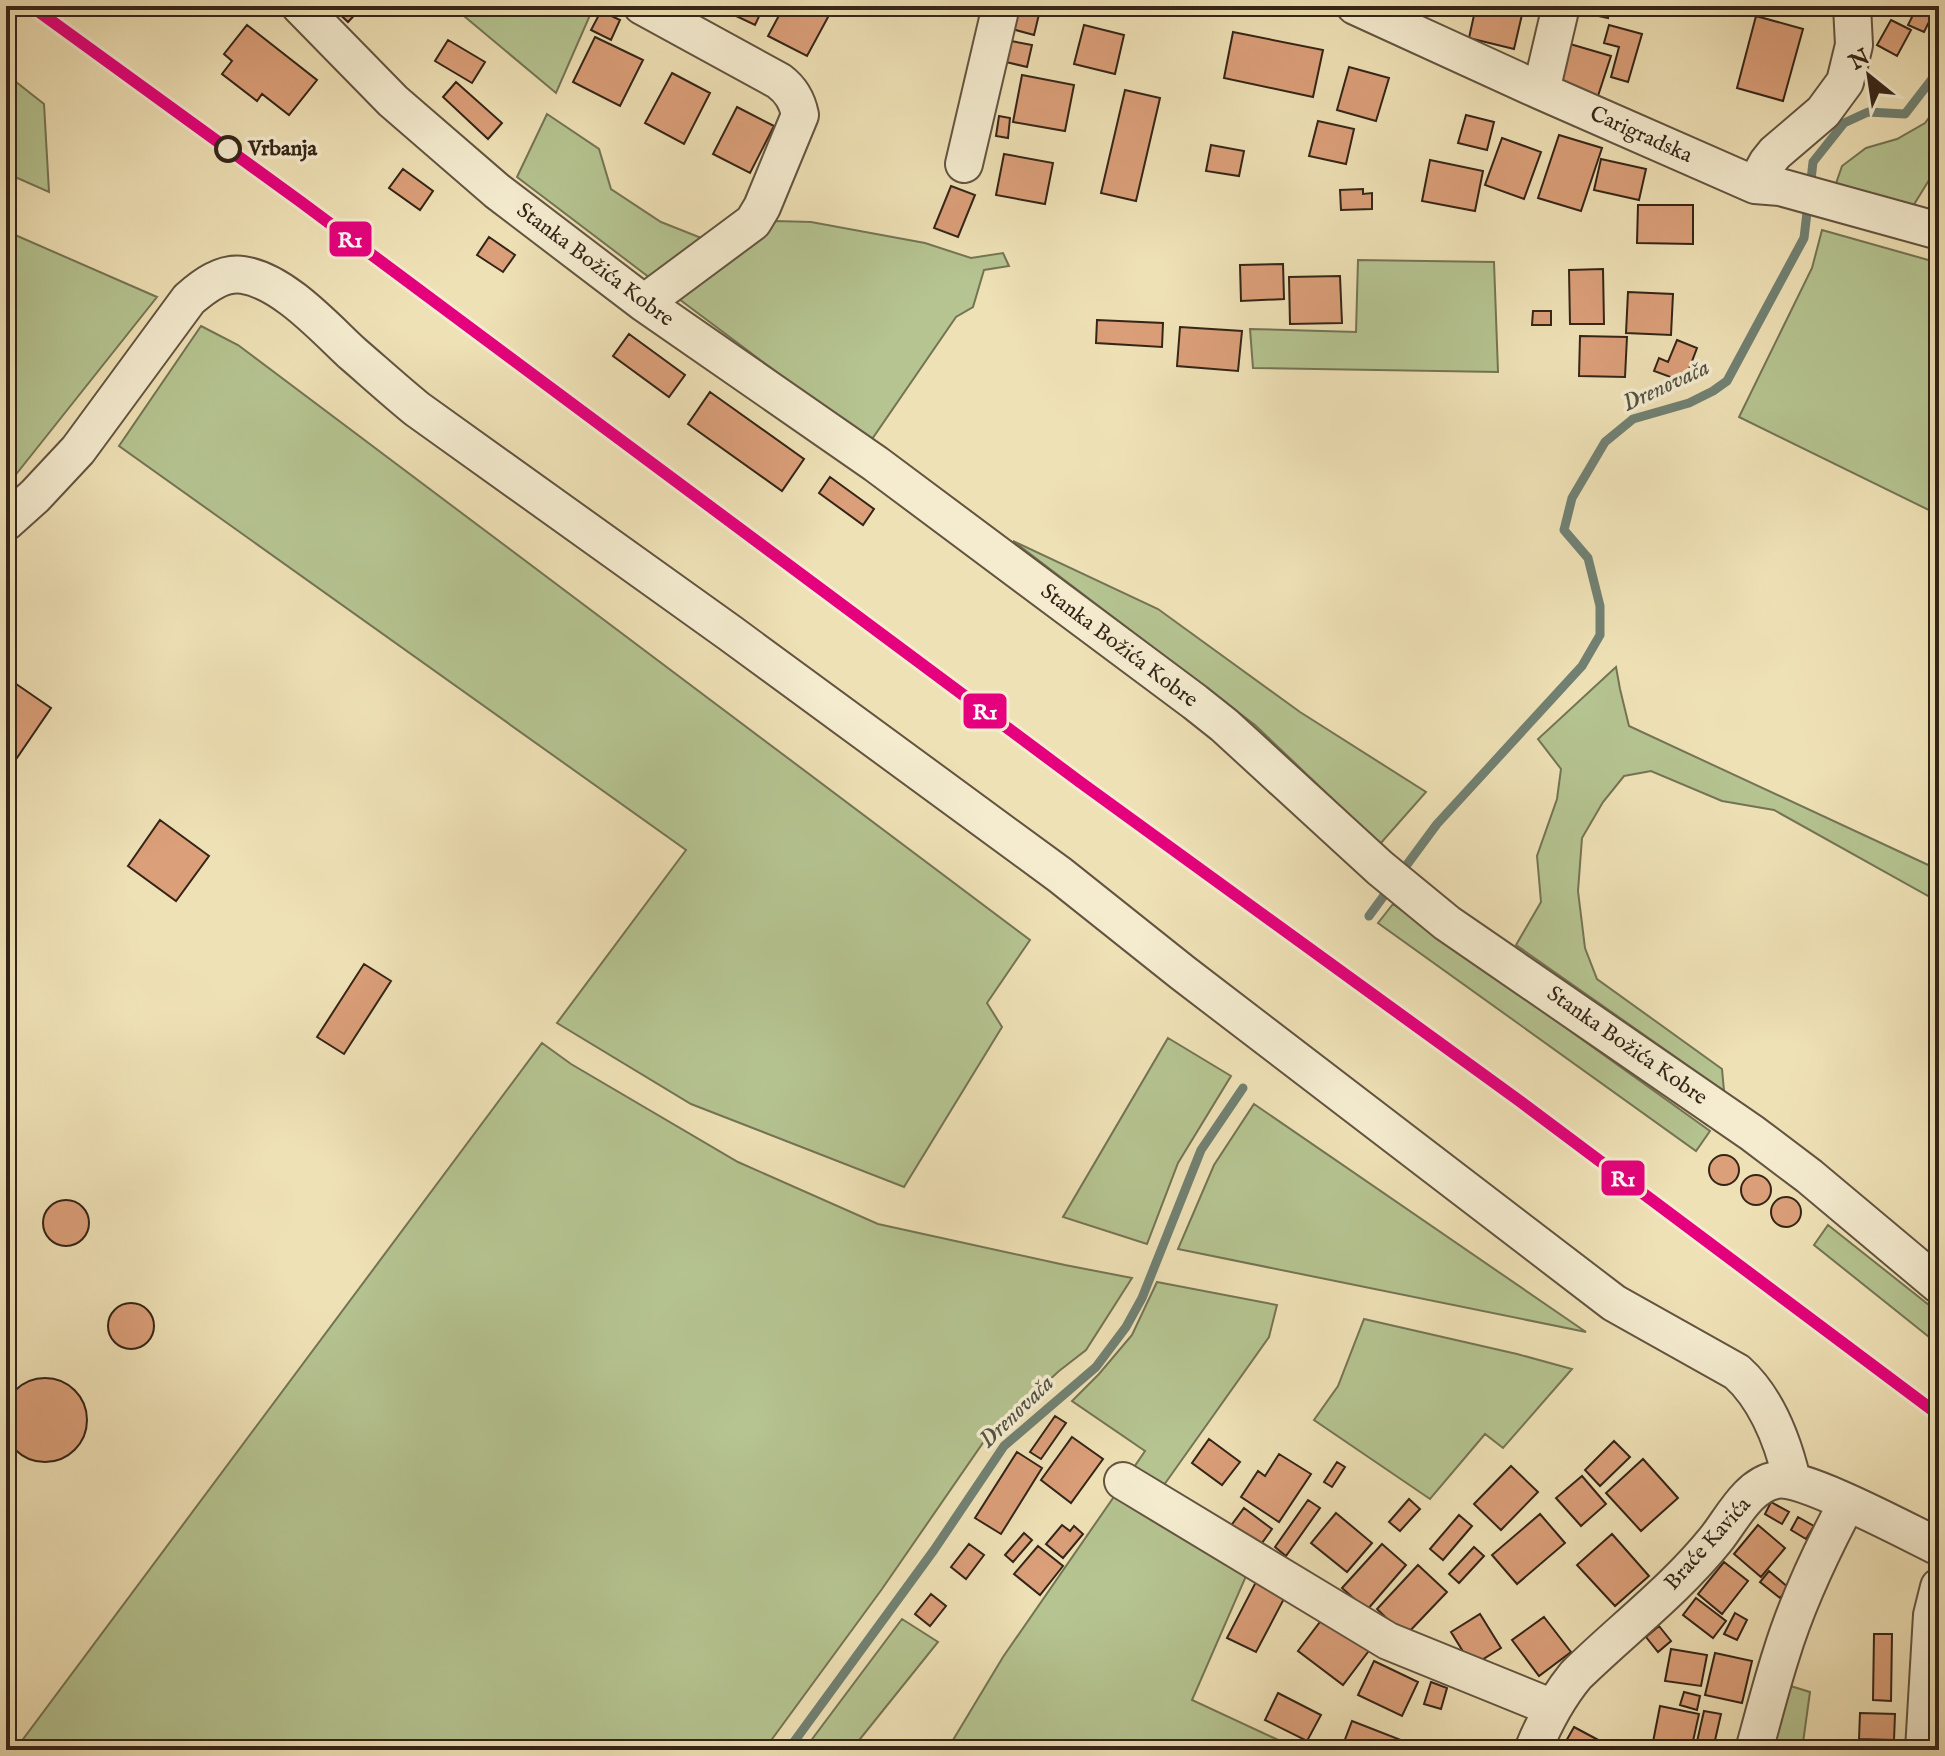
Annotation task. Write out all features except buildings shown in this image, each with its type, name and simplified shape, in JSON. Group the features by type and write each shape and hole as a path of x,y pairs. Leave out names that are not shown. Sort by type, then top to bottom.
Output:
{"street":[{"name":"Stanka Božića Kobre","path":"300,6 393,101 497,191 644,303 876,464 1195,702 1380,868 1447,923 1752,1133 1809,1176 1939,1285"},
{"path":"642,6 779,81 798,103 800,115 753,222 644,303"},
{"path":"964,164 1001,6"},
{"name":"Carigradska","path":"1355,6 1541,91 1768,186 1939,231"},
{"path":"1541,91 1561,6"},
{"path":"1768,186 1767,163 1823,112 1845,82 1854,45 1852,6"},
{"path":"6,522 78,450 189,299 222,277 240,274 259,279 305,310 417,409 743,642 1060,875 1614,1303 1737,1372 1748,1382 1765,1408 1786,1453 1792,1480 1939,1547"},
{"name":"Braće Kavića","path":"1533,1750 1562,1692 1576,1675 1683,1576 1758,1488 1777,1480 1792,1480"},
{"path":"1123,1481 1388,1641 1553,1708"},
{"path":"1754,1750 1794,1618 1847,1503"},
{"path":"1924,1750 1932,1615 1939,1587"}],"green space":[{"path":"452,6 594,6 556,93"},
{"path":"6,74 44,104 49,192 6,173"},
{"path":"1939,104 1939,164 1905,219 1832,195 1842,166 1866,148 1897,139 1925,123"},
{"path":"547,114 599,149 611,189 661,222 709,241 654,281 517,177"},
{"path":"775,221 811,222 925,243 971,258 1003,253 1009,266 984,270 973,307 956,317 870,442 675,296"},
{"path":"1822,230 1939,263 1939,515 1739,417 1812,268"},
{"path":"6,231 157,297 6,487"},
{"path":"1358,260 1494,262 1498,372 1253,368 1250,329 1356,332"},
{"path":"201,326 238,345 1030,940 987,1003 1002,1027 904,1187 691,1104 557,1023 686,850 119,446"},
{"path":"1013,541 1158,609 1300,712 1426,792 1380,844 1255,725"},
{"path":"1616,667 1629,726 1939,870 1939,902 1774,810 1722,801 1651,771 1624,776 1603,802 1582,838 1578,891 1585,948 1597,979 1722,1069 1724,1091 1516,945 1541,902 1537,856 1557,799 1561,769 1538,739"},
{"path":"1393,904 1710,1131 1696,1151 1378,923"},
{"path":"1168,1038 1231,1076 1178,1163 1147,1244 1063,1217"},
{"path":"542,1043 571,1064 738,1162 878,1224 1132,1278 1086,1350 987,1437 882,1589 764,1750 15,1750"},
{"path":"1254,1104 1586,1332 1178,1249 1214,1165"},
{"path":"1828,1225 1939,1313 1939,1345 1814,1245"},
{"path":"1157,1282 1277,1305 1269,1337 1159,1492 1130,1473 1145,1451 1072,1401 1132,1335"},
{"path":"1364,1319 1572,1369 1503,1448 1485,1434 1430,1499 1314,1420 1338,1386"},
{"path":"1120,1488 1250,1567 1192,1700 1300,1750 947,1750 1003,1657"},
{"path":"902,1619 938,1642 856,1744 862,1750 804,1750"},
{"path":"1784,1684 1810,1692 1802,1750 1766,1750"}],"waterway":[{"name":"Drenovača","path":"1810,189 1813,162 1844,123 1868,112 1905,114 1939,70"},
{"name":"Drenovača","path":"1400,874 1437,824 1582,666 1600,635 1600,606 1588,558 1564,530 1572,498 1605,442 1633,419 1689,403 1727,381 1804,238 1808,204"},
{"name":"Drenovača","path":"1369,916 1391,886"},
{"name":"Drenovača","path":"788,1750 934,1550 1004,1446 1096,1367 1126,1327 1142,1298 1201,1150 1243,1088"}],"transit line":[{"name":"R1","path":"31,6 301,202 1080,782 1521,1102 1939,1415"}],"place":[{"name":"Vrbanja","path":"228,149"}]}
